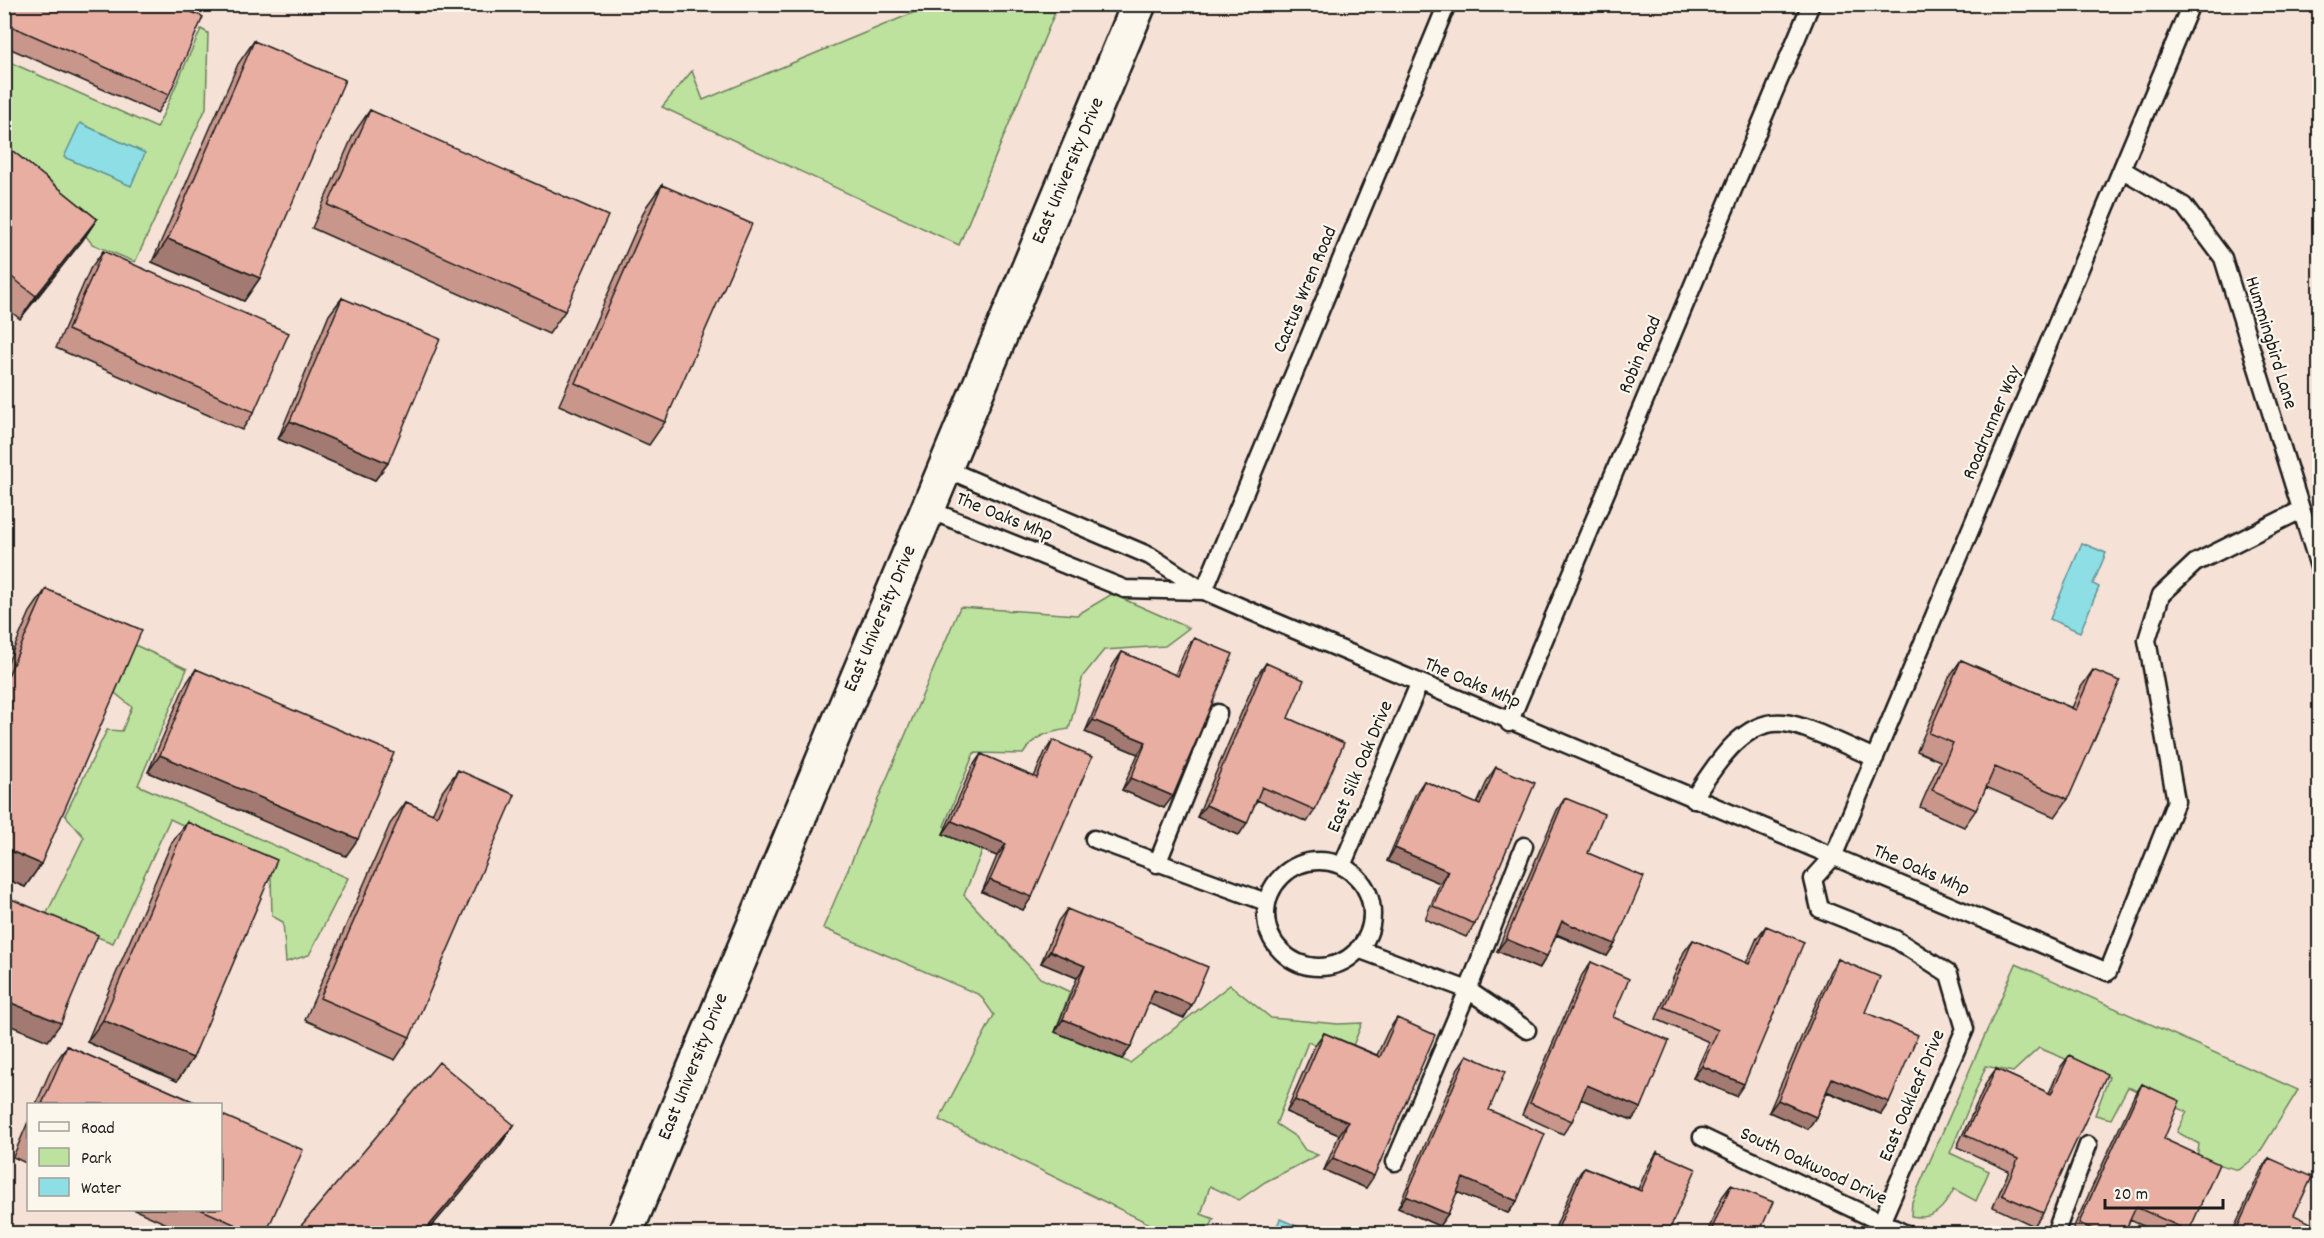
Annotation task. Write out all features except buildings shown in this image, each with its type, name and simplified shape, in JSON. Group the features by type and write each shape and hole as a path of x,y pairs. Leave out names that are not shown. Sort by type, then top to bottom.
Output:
{"main road":[{"name":"East University Drive","path":"625,1233 1139,4"}],"lane":[{"name":"Cactus Wren Road","path":"1204,591 1447,4"},
{"name":"Robin Road","path":"1509,723 1811,4"},
{"name":"Roadrunner Way","path":"1820,909 1813,879 1833,857 2191,4"},
{"name":"Hummingbird Lane","path":"2123,170 2184,206 2223,258 2319,570"},
{"name":"The Oaks Mhp","path":"944,468 1150,556 1204,591 1509,723 2108,972 2176,801 2147,640 2161,595 2195,563 2299,511"},
{"name":"The Oaks Mhp","path":"927,509 1125,589 1204,591"},
{"name":"East Silk Oak Drive","path":"1342,866 1419,684"},
{"path":"1157,864 1218,713"},
{"path":"1693,799 1720,759 1753,729 1784,722 1832,739 1875,758"},
{"path":"1094,839 1157,864 1266,902"},
{"path":"1395,1162 1524,846"},
{"path":"1317,860 1342,866 1363,884 1370,900 1372,918 1367,935 1358,950 1345,960 1328,967 1311,967 1294,961 1280,951 1270,936 1265,920 1266,902 1273,886 1284,872 1300,863 1317,860"},
{"name":"East Oakleaf Drive","path":"1820,909 1895,939 1949,974 1965,1029 1879,1228"},
{"path":"1358,950 1467,990 1527,1030"},
{"name":"South Oakwood Drive","path":"1702,1137 1879,1228 1906,1233"},
{"path":"2055,1233 2088,1146"}],"green space":[{"path":"932,5 1058,5 959,245 662,107 692,71 703,100"},
{"path":"201,29 208,33 206,108 135,262 92,244 62,204 5,173 5,60 157,128"},
{"path":"1112,594 1189,628 1165,646 1104,650 1083,676 1069,729 1037,739 1023,754 974,753 944,826 983,849 964,895 1040,978 1070,992 1056,1029 1130,1063 1230,985 1271,1018 1338,1024 1362,1023 1348,1058 1308,1042 1276,1124 1296,1137 1305,1150 1318,1155 1265,1182 1239,1200 1210,1186 1201,1214 1214,1219 1207,1233 1168,1233 939,1120 994,1015 980,995 823,928 960,607 1077,615"},
{"path":"135,645 187,669 138,785 348,878 309,955 286,962 283,922 272,916 271,875 244,854 170,819 113,943 45,917 84,837 65,815 107,730 122,731 132,707 115,693"},
{"path":"2016,964 2298,1090 2258,1155 2239,1170 2197,1159 2199,1144 2177,1132 2187,1112 2128,1087 2111,1119 2095,1115 2109,1077 2039,1048 2013,1072 1986,1066 1950,1153 1989,1171 1976,1201 1954,1189 1937,1212 1926,1217 1911,1216 1912,1202"}],"water":[{"path":"80,123 145,153 131,186 64,157"},
{"path":"2082,543 2106,553 2093,584 2099,587 2080,632 2050,619"},
{"path":"1280,1219 1313,1233 1274,1233"}]}
